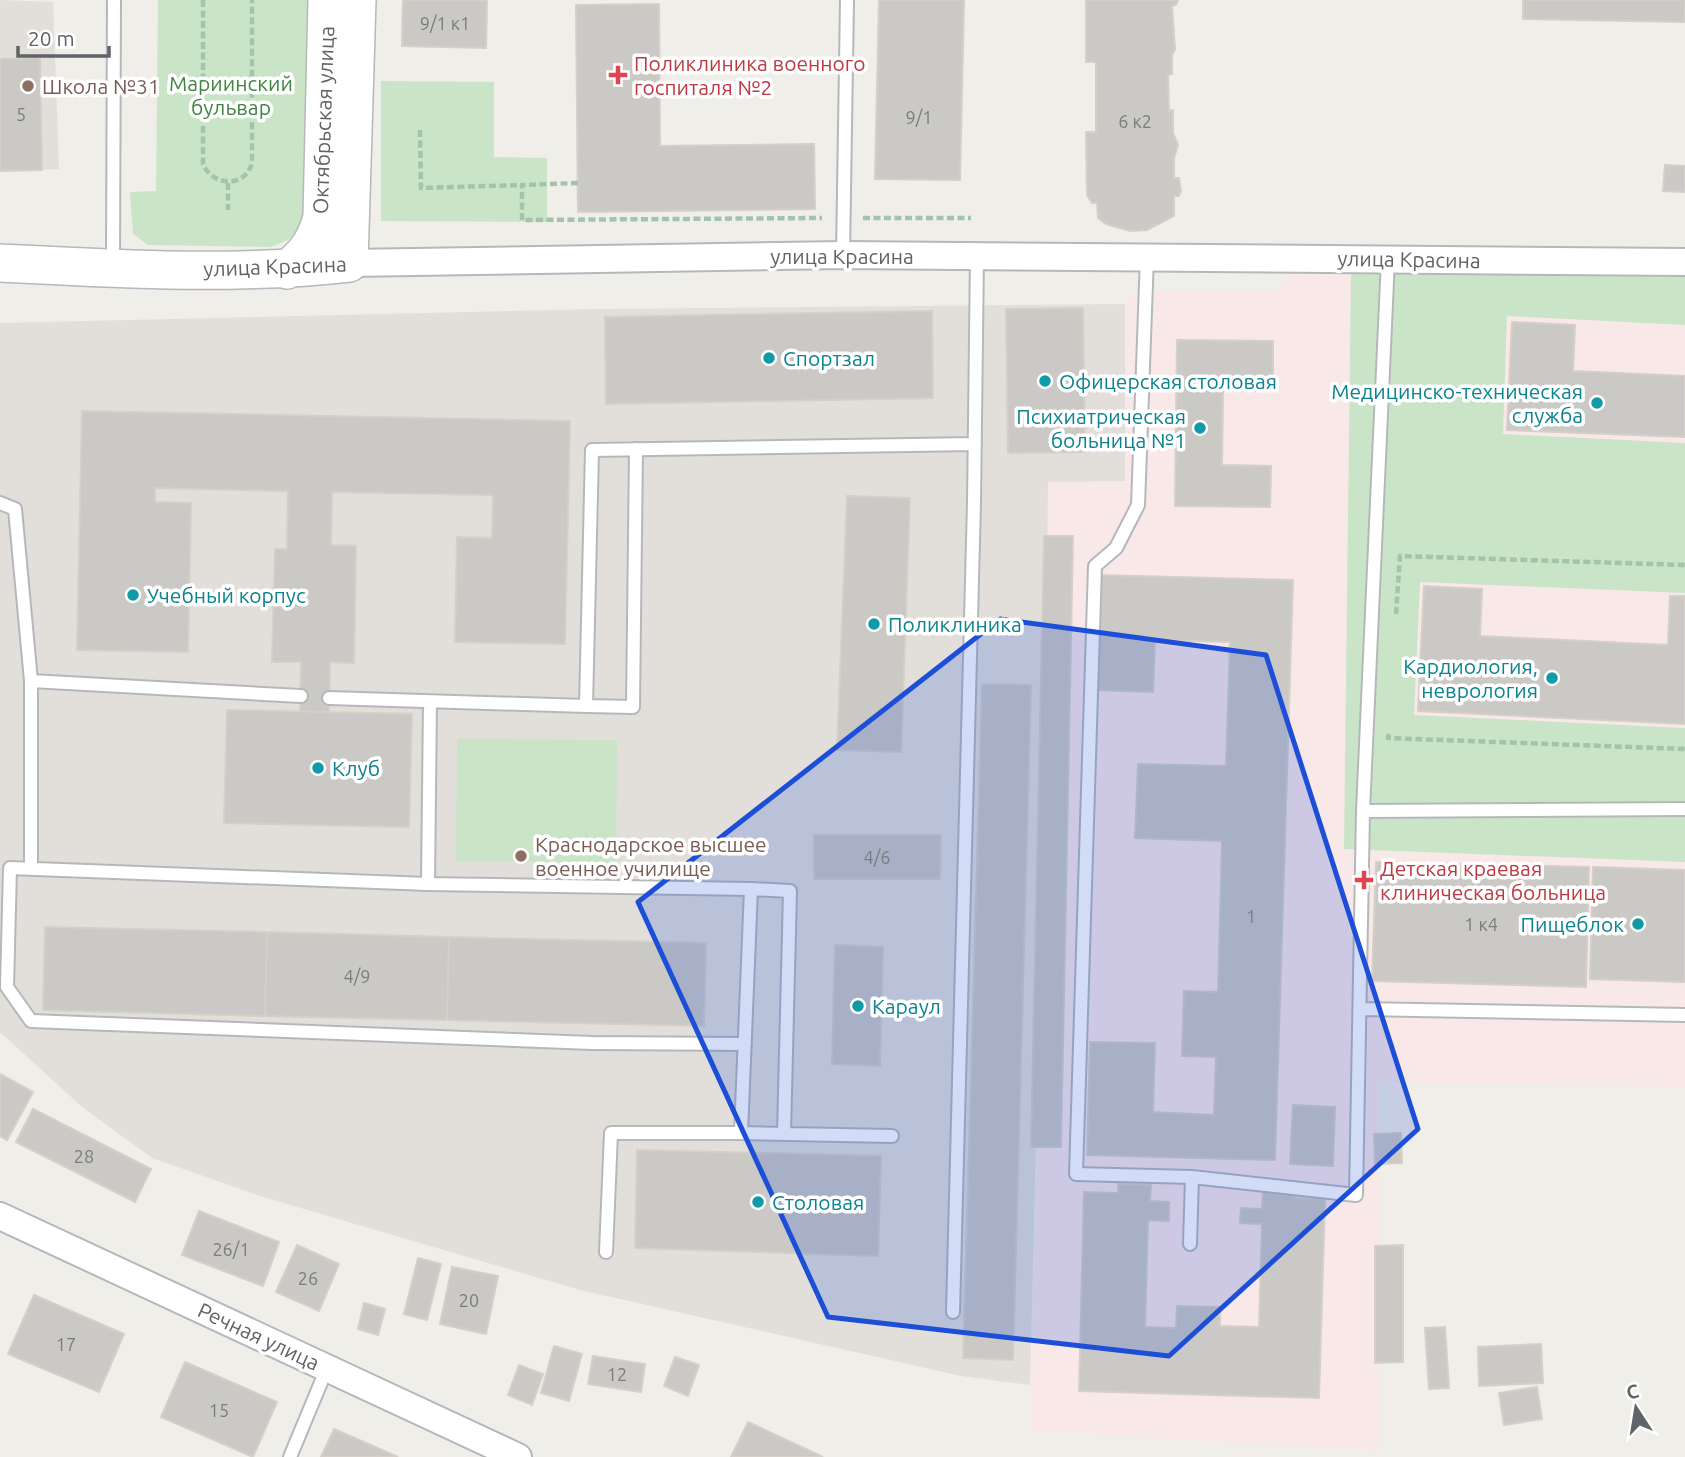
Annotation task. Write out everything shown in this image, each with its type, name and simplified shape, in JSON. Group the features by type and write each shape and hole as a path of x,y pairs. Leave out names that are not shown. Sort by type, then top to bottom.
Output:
{"main road":[{"name":"Октябрьская улица","path":"287,270 304,255 316,239 321,217 327,0"},
{"name":"Октябрьская улица","path":"349,263 357,0"},
{"name":"улица Красина","path":"0,263 113,269 287,270 349,263"}],"street":[{"name":"улица Красина","path":"349,263 843,255 1147,255 1685,262"},
{"name":"Речная улица","path":"0,1216 518,1457"}],"lane":[{"path":"113,269 114,0"},
{"path":"843,255 847,0"},
{"path":"953,1311 975,444 977,255"},
{"path":"1147,255 1138,505 1116,548 1095,566 1076,1174 1192,1177 1356,1195 1362,1009 1363,811 1388,259"},
{"path":"586,706 592,450 975,444"},
{"path":"329,698 633,707 636,449"},
{"path":"0,503 15,509 31,681 32,869"},
{"path":"31,681 300,696"},
{"path":"428,884 430,702"},
{"path":"1363,811 1685,808"},
{"path":"745,1044 592,1043 31,1021 7,987 10,868 428,884 790,891 784,1134"},
{"path":"741,1133 751,890"},
{"path":"1362,1009 1685,1015"},
{"path":"606,1252 611,1133 892,1136"},
{"path":"1190,1244 1192,1177"},
{"path":"290,1457 327,1368"}],"path":[{"path":"203,0 203,164 207,173 215,180 228,183 242,178 250,170 252,162 252,0"},
{"path":"420,130 421,188 578,183"},
{"path":"228,183 228,210"},
{"path":"522,185 522,220 971,218"},
{"path":"1395,626 1400,556 1685,565"},
{"path":"1389,724 1388,738 1685,749"}],"highlighted area":[{"path":"1000,619 1266,655 1418,1129 1169,1356 828,1317 638,902"}],"shaded area":[{"name":"Школа №31","path":"0,0 53,2 59,169 0,171"},
{"name":"Детская краевая клиническая больница","path":"1298,264 1685,272 1685,1087 1380,1082 1379,1451 1031,1431 1047,679 1048,482 1125,481 1125,304 1134,292 1277,292"},
{"name":"Краснодарское высшее военное училище","path":"1125,304 1125,482 1048,482 1047,679 1030,1385 961,1376 580,1290 260,1196 152,1158 82,1107 0,1032 0,323 598,309"}],"green space":[{"name":"Мариинский бульвар","path":"158,0 307,0 304,222 288,240 271,247 148,245 133,234 130,192 156,191"},
{"path":"381,81 494,82 494,157 547,158 547,222 381,221"},
{"path":"1351,268 1685,275 1685,325 1507,316 1503,434 1685,443 1685,593 1420,582 1414,715 1685,728 1685,862 1344,849"},
{"path":"457,739 617,740 616,863 456,861"}],"building":[{"path":"403,0 487,0 486,48 402,46"},
{"path":"879,0 964,0 960,180 875,179"},
{"path":"1086,0 1178,0 1176,5 1172,6 1175,49 1172,55 1172,74 1168,75 1169,111 1173,110 1173,133 1178,145 1174,158 1174,178 1179,178 1181,191 1179,196 1174,196 1174,216 1147,230 1130,231 1106,224 1098,218 1097,203 1092,203 1087,195 1086,132 1096,132 1096,62 1086,62"},
{"path":"1523,0 1685,0 1685,22 1523,19"},
{"name":"Поликлиника военного госпиталя №2","path":"659,4 660,146 814,144 815,209 578,212 576,5"},
{"path":"40,58 42,170 0,171 0,59"},
{"path":"1665,165 1685,166 1685,192 1663,191"},
{"name":"Офицерская столовая","path":"1083,308 1085,452 1008,453 1006,309"},
{"name":"Спортзал","path":"932,311 933,398 606,404 605,317"},
{"name":"Медицинско-техническая служба","path":"1512,322 1575,325 1573,371 1685,376 1685,437 1507,430"},
{"name":"Психиатрическая больница №1","path":"1177,340 1273,341 1273,391 1223,390 1222,465 1271,466 1270,507 1175,506"},
{"name":"Учебный корпус","path":"82,411 570,421 565,644 455,642 457,537 492,538 493,495 332,492 331,545 356,546 354,663 330,662 329,712 300,712 301,662 272,662 275,549 287,549 288,491 155,488 155,502 191,503 188,652 77,650"},
{"name":"Поликлиника","path":"847,496 910,498 901,752 837,750"},
{"path":"1044,536 1073,536 1061,1147 1031,1147"},
{"path":"1097,575 1293,580 1275,1160 1087,1155 1090,1042 1155,1043 1153,1112 1214,1115 1216,1057 1182,1056 1184,991 1218,992 1222,841 1135,838 1138,764 1226,766 1230,642 1155,640 1153,692 1093,690"},
{"name":"Кардиология, неврология","path":"1424,586 1482,589 1480,636 1668,645 1670,596 1685,596 1685,724 1418,711"},
{"path":"982,684 1031,685 1013,1360 963,1358"},
{"name":"Клуб","path":"227,710 412,714 409,827 224,823"},
{"path":"814,835 941,835 940,879 814,879"},
{"path":"1376,862 1589,867 1586,987 1372,981"},
{"name":"Пищеблок","path":"1593,867 1685,870 1685,982 1590,979"},
{"path":"45,927 267,932 265,1016 43,1010"},
{"path":"267,932 449,937 447,1020 265,1016"},
{"path":"449,937 706,943 704,1026 447,1020"},
{"name":"Караул","path":"835,945 883,947 880,1066 832,1064"},
{"path":"0,1074 33,1092 7,1140 0,1136"},
{"path":"1293,1105 1335,1107 1333,1166 1290,1164"},
{"path":"33,1109 151,1169 135,1202 16,1142"},
{"path":"1401,1133 1402,1163 1375,1164 1374,1134"},
{"name":"Столовая","path":"637,1150 881,1156 878,1256 635,1248"},
{"path":"1118,1184 1151,1185 1150,1201 1169,1202 1169,1221 1148,1220 1145,1327 1176,1328 1177,1306 1220,1307 1220,1326 1259,1327 1262,1224 1240,1223 1241,1208 1262,1209 1263,1190 1297,1191 1296,1198 1325,1199 1319,1398 1079,1391 1084,1192 1118,1193"},
{"path":"199,1211 279,1242 263,1286 182,1255"},
{"path":"297,1245 339,1264 319,1311 276,1292"},
{"path":"1403,1245 1403,1362 1375,1363 1375,1246"},
{"path":"418,1258 441,1264 427,1320 404,1314"},
{"path":"452,1267 498,1276 486,1334 440,1324"},
{"path":"34,1295 124,1334 99,1392 8,1354"},
{"path":"364,1303 385,1309 378,1335 358,1329"},
{"path":"1445,1327 1449,1388 1429,1389 1425,1328"},
{"path":"1541,1344 1543,1383 1479,1386 1478,1347"},
{"path":"554,1346 582,1354 569,1401 541,1393"},
{"path":"593,1356 645,1364 641,1392 588,1384"},
{"path":"675,1357 699,1365 688,1396 664,1386"},
{"path":"185,1362 277,1402 253,1457 161,1417"},
{"path":"519,1365 543,1374 532,1405 508,1395"},
{"path":"1537,1387 1542,1419 1504,1425 1499,1393"},
{"path":"748,1422 823,1457 731,1457"},
{"path":"334,1429 398,1457 321,1457"}],"place":[{"name":"Поликлиника военного госпиталя №2","path":"618,75"},
{"name":"Школа №31","path":"28,86"},
{"name":"Спортзал","path":"769,358"},
{"name":"Офицерская столовая","path":"1045,381"},
{"name":"Медицинско-техническая служба","path":"1597,403"},
{"name":"Психиатрическая больница №1","path":"1200,428"},
{"name":"Учебный корпус","path":"133,595"},
{"name":"Поликлиника","path":"874,624"},
{"name":"Кардиология, неврология","path":"1552,678"},
{"name":"Клуб","path":"318,768"},
{"name":"Краснодарское высшее военное училище","path":"521,856"},
{"name":"Детская краевая клиническая больница","path":"1364,880"},
{"name":"Пищеблок","path":"1638,924"},
{"name":"Караул","path":"858,1006"},
{"name":"Столовая","path":"758,1202"}]}
